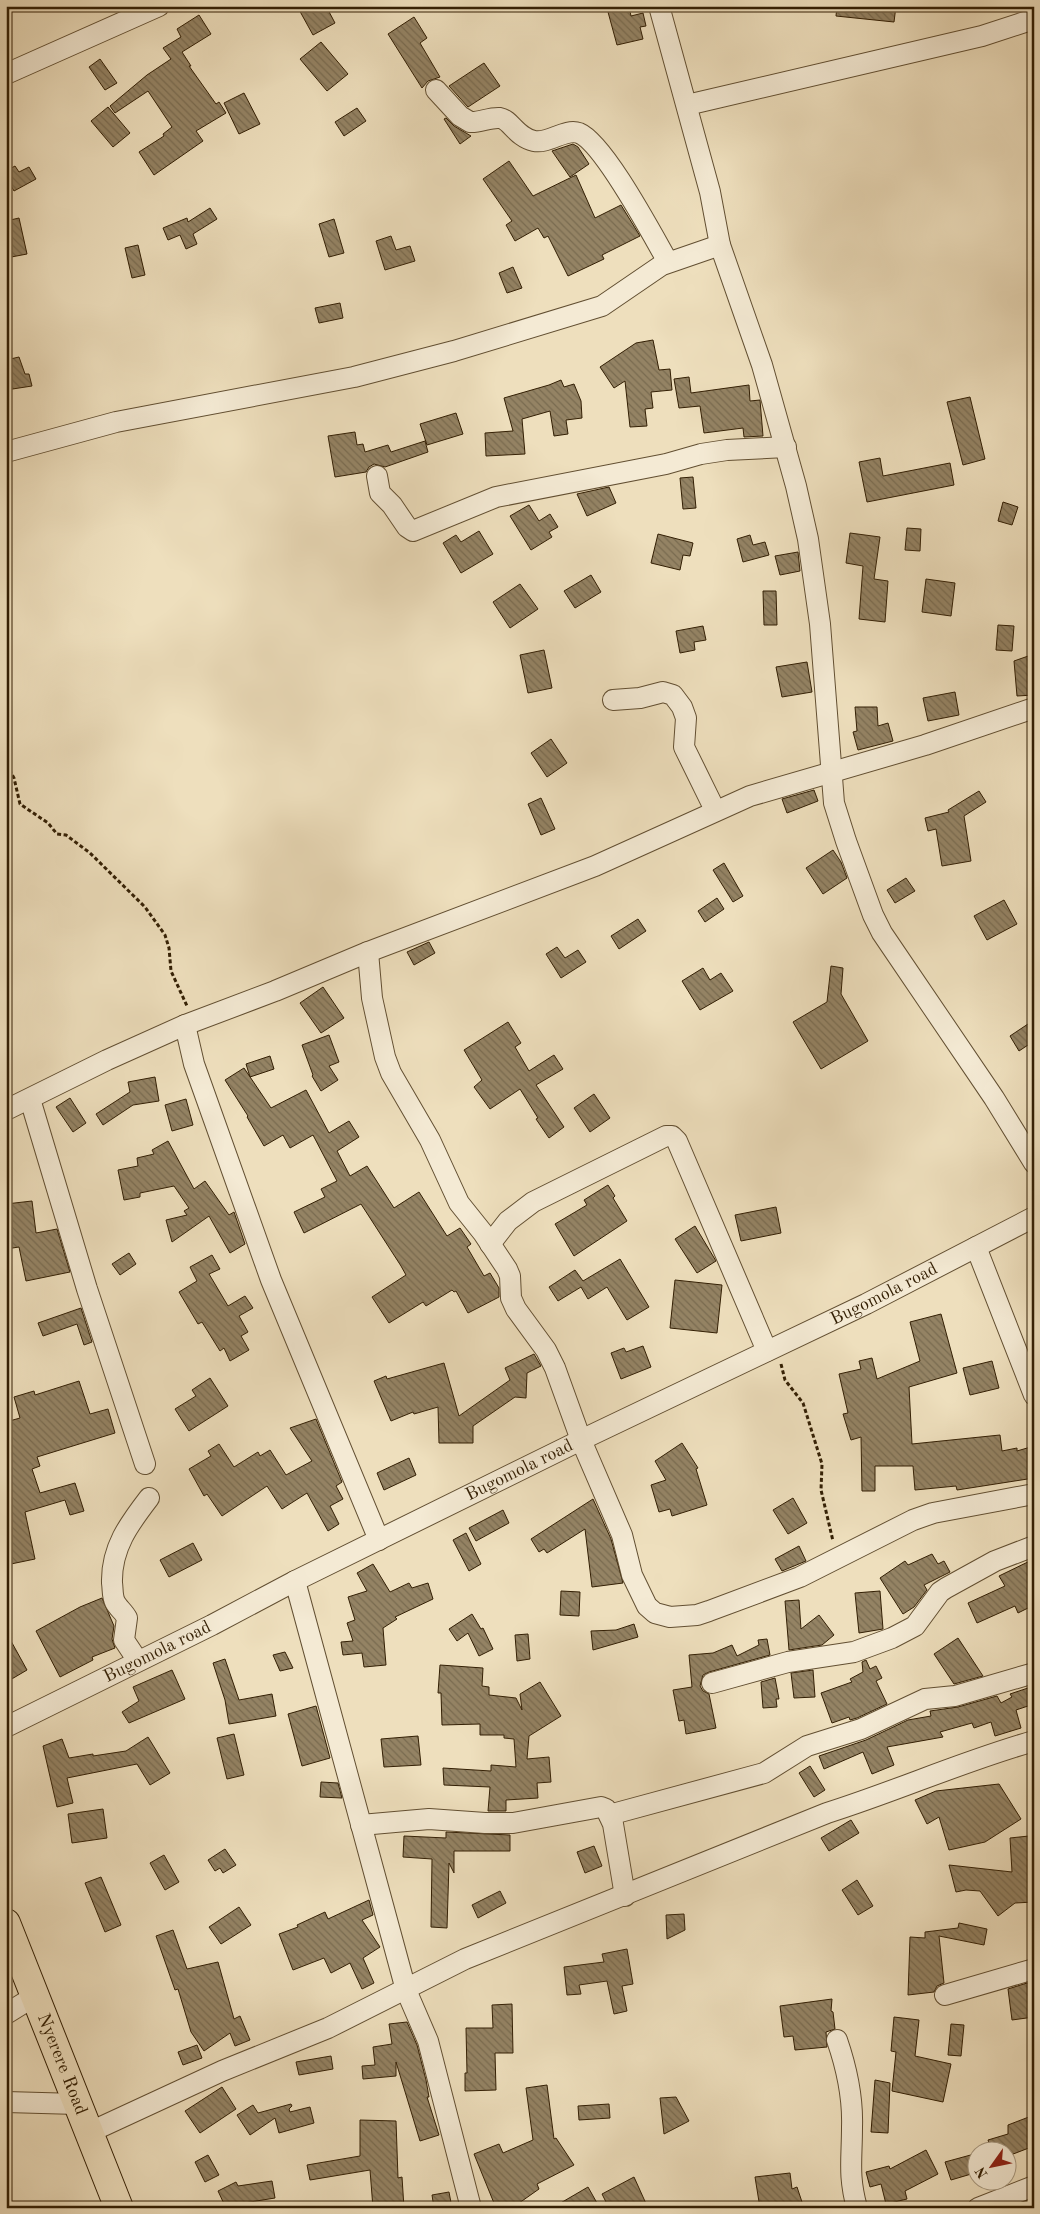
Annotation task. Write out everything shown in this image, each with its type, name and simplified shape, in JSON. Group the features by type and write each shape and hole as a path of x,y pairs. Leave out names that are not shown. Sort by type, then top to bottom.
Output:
{"highway":[{"name":"Nyerere Road","path":"6,1923 119,2208"}],"street":[{"path":"6,74 159,6"},
{"path":"659,6 710,192 720,245 762,365 786,448 808,539 820,624 826,685 830,772 834,803 846,841 873,915 882,933 994,1098 1034,1163"},
{"path":"687,105 982,36 1034,19"},
{"path":"436,90 460,116 470,122 499,118 507,122 518,135 535,141 544,141 574,132 586,137 623,185 668,262"},
{"path":"6,452 116,422 354,376 454,351 602,306 668,262 720,245"},
{"path":"377,476 380,493 392,505 407,527 413,531 496,497 646,468 701,454 727,450 786,448"},
{"path":"613,700 640,698 662,692 673,695 686,718 684,747 715,810"},
{"path":"6,1110 107,1060 190,1023 275,991 368,952 595,866 715,810 750,796 925,745 1034,708"},
{"path":"368,952 372,998 385,1057 391,1072 430,1140 459,1203 490,1244 510,1276 512,1298 516,1309 546,1350 555,1368 581,1440 622,1535 632,1575 647,1606 655,1613 670,1617 697,1615 800,1577 913,1520 933,1513 1034,1494"},
{"path":"190,1023 194,1064 271,1280 379,1540"},
{"path":"30,1099 87,1289 144,1464"},
{"path":"490,1244 508,1221 533,1202 666,1136 672,1136 677,1141 772,1349"},
{"name":"Bugomola road","path":"6,1727 295,1581 581,1440 866,1304 1034,1217"},
{"path":"976,1247 1034,1395"},
{"path":"138,1661 124,1640 127,1618 115,1601 112,1577 115,1552 121,1538 130,1522 149,1498"},
{"path":"712,1683 788,1662 854,1652 892,1638 915,1626 940,1592 946,1588 996,1561 1034,1546"},
{"path":"295,1581 406,1990 428,2041 471,2208"},
{"path":"609,1815 764,1773 807,1746 861,1729 925,1699 955,1696 1034,1674"},
{"path":"88,2133 222,2071 328,2028 465,1960 827,1813 872,1799 924,1778 1034,1741"},
{"path":"361,1825 429,1818 485,1823 514,1823 601,1807 606,1809 613,1824 625,1896"},
{"path":"945,1996 1034,1969"},
{"path":"6,2014 35,1996"},
{"path":"837,2040 846,2068 851,2094 850,2171 857,2208"},
{"path":"6,2102 77,2104"},
{"path":"978,2208 1034,2186"}],"path":[{"path":"6,764 14,778 20,804 48,823 57,834 66,835 90,853 145,907 158,925 165,935 169,948 171,971 190,1023"},
{"path":"772,1349 785,1380 803,1403 822,1464 821,1490 833,1538 833,1561"}],"building":[{"path":"297,6 326,6 335,23 313,35"},
{"path":"837,6 896,6 894,22 836,16"},
{"path":"629,7 631,16 643,13 646,26 640,27 643,39 617,45 608,12"},
{"path":"199,15 211,34 182,52 191,66 189,66 216,104 219,102 226,113 196,131 203,141 154,175 139,152 164,136 163,134 172,127 148,91 115,113 110,106 147,75 171,59 163,48 181,37 177,29"},
{"path":"414,17 427,38 420,43 440,77 428,81 422,88 388,34"},
{"path":"321,42 348,74 327,91 300,59"},
{"path":"100,59 117,83 105,90 89,67"},
{"path":"484,63 500,86 468,107 449,86"},
{"path":"244,93 260,124 239,134 224,103"},
{"path":"108,107 130,133 113,147 91,121"},
{"path":"357,108 366,121 344,136 335,122"},
{"path":"446,118 454,126 471,136 460,144 444,119"},
{"path":"573,144 578,147 589,164 570,177 552,151"},
{"path":"509,161 533,196 576,175 595,218 621,205 640,236 602,255 604,259 568,276 548,236 544,238 538,228 515,241 506,225 512,221 483,179"},
{"path":"15,166 19,172 29,167 36,179 14,191 6,177 6,171"},
{"path":"210,208 217,219 193,234 197,244 186,249 180,235 168,240 163,228 187,218 188,222"},
{"path":"19,218 27,254 6,258 6,221"},
{"path":"334,219 344,253 329,257 319,224"},
{"path":"391,236 396,250 410,246 415,261 385,270 376,241"},
{"path":"138,245 145,275 132,278 125,248"},
{"path":"513,267 522,288 507,293 499,273"},
{"path":"340,303 343,318 319,323 315,308"},
{"path":"653,340 659,370 670,369 672,390 651,392 653,408 645,409 647,426 630,427 625,381 614,388 600,367 636,343"},
{"path":"19,357 25,374 29,374 32,386 6,390 6,360"},
{"path":"689,377 691,393 749,385 750,401 760,400 763,436 744,437 743,428 704,433 700,406 679,408 674,379"},
{"path":"561,380 564,387 574,384 581,401 582,418 566,420 568,434 554,436 550,411 522,419 525,454 486,456 485,433 513,431 504,398"},
{"path":"970,397 985,459 963,465 947,402"},
{"path":"456,413 463,434 427,445 420,424"},
{"path":"355,432 357,445 363,444 365,452 388,445 391,452 425,441 428,452 385,467 374,464 366,472 335,477 328,436"},
{"path":"880,458 883,476 950,463 954,485 867,502 859,462"},
{"path":"693,477 696,508 683,509 680,478"},
{"path":"609,487 616,503 587,516 577,494"},
{"path":"1003,502 1018,507 1012,525 998,521"},
{"path":"529,505 539,521 550,514 558,527 549,532 552,537 531,550 510,516"},
{"path":"907,528 921,529 920,551 905,550"},
{"path":"479,531 493,554 461,573 443,543 456,535 461,542"},
{"path":"850,533 880,537 874,579 888,581 885,622 859,619 863,566 846,563"},
{"path":"658,534 693,543 690,556 683,555 680,570 651,563"},
{"path":"750,535 753,545 765,542 769,555 743,562 737,539"},
{"path":"798,552 800,571 780,575 775,556"},
{"path":"591,575 601,592 575,608 564,591"},
{"path":"926,579 955,583 951,616 922,612"},
{"path":"520,584 538,609 510,628 493,602"},
{"path":"763,591 776,591 777,625 764,625"},
{"path":"998,625 1014,626 1012,651 996,650"},
{"path":"703,626 706,640 694,642 695,650 680,653 676,631"},
{"path":"544,650 552,688 528,693 520,655"},
{"path":"1034,654 1034,695 1017,696 1014,661"},
{"path":"807,662 812,692 782,697 776,667"},
{"path":"955,692 959,715 928,721 923,698"},
{"path":"855,707 877,707 878,726 888,723 893,741 858,750 853,732 857,731"},
{"path":"551,739 567,763 547,777 531,753"},
{"path":"814,790 818,801 787,813 782,799"},
{"path":"979,791 986,802 964,816 971,861 942,866 936,829 928,831 925,818 949,812 948,810"},
{"path":"541,798 555,829 541,835 528,804"},
{"path":"833,850 841,862 847,878 823,894 806,868"},
{"path":"724,863 743,896 733,902 713,870"},
{"path":"906,878 915,891 895,903 887,890"},
{"path":"717,898 724,909 705,922 698,911"},
{"path":"1004,900 1017,924 987,940 974,916"},
{"path":"638,919 646,931 619,949 611,936"},
{"path":"429,942 435,953 414,965 407,952"},
{"path":"557,947 565,958 578,950 586,962 561,978 546,954"},
{"path":"831,966 843,968 841,994 868,1041 821,1069 793,1022 827,1002"},
{"path":"703,968 710,980 721,973 733,991 700,1010 682,981"},
{"path":"323,987 344,1018 321,1033 300,1003"},
{"path":"1034,1020 1034,1041 1019,1051 1010,1036"},
{"path":"508,1022 521,1043 515,1047 529,1071 554,1055 563,1069 536,1085 564,1127 549,1138 536,1119 538,1118 520,1089 490,1109 474,1087 482,1080 464,1050"},
{"path":"329,1035 339,1062 329,1066 338,1080 321,1091 312,1076 302,1045"},
{"path":"270,1056 274,1069 250,1077 246,1064"},
{"path":"244,1068 271,1108 306,1090 329,1133 349,1121 359,1137 337,1151 350,1176 367,1166 394,1208 419,1192 447,1236 460,1228 471,1244 467,1247 484,1276 490,1273 499,1288 499,1297 468,1313 456,1291 452,1290 426,1306 423,1302 389,1323 372,1297 406,1275 401,1266 361,1204 304,1233 294,1212 325,1197 321,1189 337,1181 313,1135 290,1148 283,1135 264,1146 225,1080"},
{"path":"155,1077 159,1101 133,1105 103,1125 96,1114 130,1092 128,1082"},
{"path":"594,1094 610,1118 590,1132 574,1108"},
{"path":"70,1098 86,1123 73,1132 56,1107"},
{"path":"186,1099 193,1125 172,1131 165,1105"},
{"path":"168,1141 194,1189 205,1181 229,1215 234,1212 245,1244 230,1253 209,1216 172,1242 166,1220 187,1215 184,1211 189,1208 174,1186 140,1193 140,1197 124,1200 118,1170 138,1166 137,1158 154,1154 152,1150"},
{"path":"608,1185 615,1196 613,1198 627,1221 574,1256 555,1224 587,1205 584,1200"},
{"path":"32,1201 36,1233 57,1229 70,1272 26,1281 19,1247 6,1249 6,1204"},
{"path":"776,1207 781,1233 741,1241 735,1215"},
{"path":"695,1226 716,1261 697,1273 675,1239"},
{"path":"129,1253 136,1264 120,1275 112,1264"},
{"path":"212,1255 220,1269 209,1274 228,1306 245,1296 253,1308 239,1316 248,1332 241,1336 249,1350 230,1361 224,1348 220,1351 202,1322 198,1324 179,1292 197,1281 190,1267"},
{"path":"620,1259 649,1307 627,1320 607,1287 588,1299 581,1287 558,1301 549,1287 575,1270 583,1281"},
{"path":"675,1280 722,1285 717,1333 670,1328"},
{"path":"81,1308 92,1342 84,1345 77,1324 43,1336 38,1323"},
{"path":"941,1314 957,1373 909,1387 912,1444 1000,1435 1002,1451 1017,1448 1017,1451 1034,1446 1034,1478 957,1490 956,1486 915,1490 913,1466 875,1466 875,1491 862,1491 861,1437 851,1440 843,1414 848,1413 839,1374 861,1369 859,1361 872,1358 877,1379 920,1361 910,1322"},
{"path":"643,1346 651,1367 621,1379 611,1353 624,1348 626,1352"},
{"path":"534,1354 541,1366 527,1373 526,1398 515,1397 473,1426 473,1443 439,1443 438,1407 414,1414 413,1412 391,1421 374,1381 386,1376 387,1379 444,1363 459,1416 510,1380 505,1368"},
{"path":"992,1361 999,1388 970,1395 963,1368"},
{"path":"210,1378 228,1406 189,1431 175,1409 196,1396 192,1390"},
{"path":"79,1381 90,1414 108,1409 115,1433 37,1457 40,1466 32,1469 40,1493 75,1483 84,1511 70,1515 65,1500 25,1512 35,1559 6,1565 6,1466 11,1465 6,1450 6,1422 20,1418 14,1397 34,1391 35,1395"},
{"path":"316,1419 342,1482 336,1486 343,1499 330,1506 339,1524 328,1531 307,1493 282,1509 267,1486 222,1516 207,1494 204,1496 189,1469 211,1456 208,1451 219,1444 234,1467 258,1452 260,1456 270,1450 286,1475 312,1461 290,1428"},
{"path":"682,1443 698,1468 696,1469 707,1505 672,1516 670,1509 659,1512 651,1485 666,1480 655,1461"},
{"path":"409,1458 416,1475 384,1490 377,1473"},
{"path":"793,1498 807,1523 788,1534 773,1510"},
{"path":"593,1499 611,1539 623,1583 592,1587 585,1529 547,1553 544,1549 539,1552 531,1539"},
{"path":"503,1510 509,1523 476,1541 469,1528"},
{"path":"466,1533 481,1564 469,1571 453,1540"},
{"path":"193,1543 202,1560 169,1577 160,1560"},
{"path":"799,1546 806,1561 782,1571 775,1559"},
{"path":"932,1554 938,1564 944,1561 950,1572 924,1585 927,1590 914,1607 903,1614 880,1578 905,1561 908,1565"},
{"path":"1034,1559 1034,1605 1018,1613 1015,1606 977,1623 968,1603 1005,1586 999,1576"},
{"path":"373,1564 390,1592 409,1583 412,1588 428,1583 433,1599 395,1617 397,1619 383,1628 386,1665 364,1667 362,1653 343,1655 341,1642 353,1641 347,1623 355,1620 348,1597 367,1591 357,1573"},
{"path":"561,1591 580,1592 579,1616 560,1615"},
{"path":"880,1591 883,1629 859,1633 855,1593"},
{"path":"102,1598 114,1626 112,1639 115,1648 92,1657 93,1660 60,1677 36,1631 80,1607"},
{"path":"799,1600 801,1629 819,1615 834,1635 822,1645 789,1650 785,1601"},
{"path":"472,1614 481,1629 483,1628 493,1649 479,1656 468,1633 457,1641 449,1629"},
{"path":"634,1624 638,1637 593,1650 591,1631 616,1630"},
{"path":"6,1632 27,1670 10,1680 6,1673"},
{"path":"528,1634 530,1659 517,1661 515,1635"},
{"path":"958,1638 983,1676 954,1684 934,1654"},
{"path":"767,1639 770,1655 703,1675 700,1686 703,1691 709,1694 716,1728 686,1734 684,1720 679,1721 673,1690 692,1687 689,1655 713,1653 732,1645 737,1656 759,1645 758,1640"},
{"path":"285,1652 293,1668 280,1671 273,1655"},
{"path":"225,1659 239,1700 272,1694 276,1716 229,1724 225,1700 213,1663"},
{"path":"866,1660 870,1669 876,1666 882,1678 876,1681 887,1704 857,1718 850,1720 849,1717 832,1723 821,1693 852,1682 850,1679 863,1672 862,1662"},
{"path":"440,1665 483,1668 482,1686 489,1687 489,1695 516,1698 522,1710 520,1694 540,1682 561,1716 529,1736 527,1759 549,1757 551,1782 537,1783 538,1798 506,1800 506,1811 488,1811 490,1787 444,1785 443,1768 491,1771 491,1765 516,1767 514,1739 504,1738 504,1735 480,1735 480,1724 442,1725 441,1693 438,1693"},
{"path":"172,1670 185,1699 129,1723 122,1712 139,1701 133,1687"},
{"path":"813,1670 815,1697 794,1698 791,1673"},
{"path":"775,1678 779,1699 776,1699 777,1707 763,1708 761,1682"},
{"path":"1034,1686 1034,1704 1016,1710 1021,1728 995,1736 991,1722 974,1728 972,1723 940,1732 943,1737 887,1747 894,1765 872,1774 863,1752 824,1769 819,1756 866,1740 908,1720 931,1716 930,1711 958,1707 997,1696 1001,1703 1012,1697 1010,1694"},
{"path":"316,1706 330,1758 302,1766 288,1714"},
{"path":"234,1734 244,1775 227,1779 217,1738"},
{"path":"418,1736 421,1765 384,1767 381,1739"},
{"path":"148,1737 170,1773 150,1785 137,1764 67,1778 73,1803 57,1807 43,1746 62,1739 69,1758 93,1754 93,1756 126,1751"},
{"path":"810,1766 825,1790 814,1797 799,1773"},
{"path":"321,1782 338,1783 342,1798 320,1797"},
{"path":"999,1784 1021,1819 985,1842 949,1850 939,1817 927,1824 915,1800 936,1791"},
{"path":"103,1809 107,1838 72,1843 68,1814"},
{"path":"851,1820 859,1833 829,1851 821,1838"},
{"path":"446,1832 510,1835 510,1851 454,1851 454,1873 449,1863 447,1928 431,1927 432,1859 403,1857 404,1836 446,1838"},
{"path":"1029,1836 1032,1874 1034,1873 1034,1902 1015,1903 998,1916 980,1891 966,1890 956,1892 949,1865 1012,1872 1010,1838"},
{"path":"594,1846 602,1866 585,1873 577,1852"},
{"path":"225,1849 236,1865 223,1873 220,1868 215,1871 208,1860"},
{"path":"164,1855 179,1882 165,1890 150,1863"},
{"path":"101,1877 121,1925 105,1932 85,1883"},
{"path":"857,1880 873,1906 858,1915 842,1890"},
{"path":"500,1891 506,1903 478,1918 472,1905"},
{"path":"369,1900 373,1915 362,1920 380,1947 363,1958 374,1983 362,1989 350,1963 331,1973 324,1958 293,1970 279,1934 298,1927 297,1925 325,1912 328,1919"},
{"path":"239,1907 251,1925 221,1944 209,1927"},
{"path":"684,1914 685,1930 667,1939 666,1915"},
{"path":"959,1923 987,1929 984,1945 939,1936 944,1983 937,1986 934,1992 908,1995 910,1937 925,1938 925,1932 958,1928"},
{"path":"173,1930 187,1969 218,1962 234,2019 240,2016 250,2040 235,2046 230,2033 204,2051 191,2032 178,1989 175,1990 156,1936"},
{"path":"627,1949 633,1984 622,1986 627,2011 614,2014 607,1981 579,1985 581,1994 567,1995 564,1967 604,1962 602,1954"},
{"path":"1027,1983 1034,1983 1034,2017 1012,2020 1008,1989"},
{"path":"832,1999 831,2011 833,2012 835,2029 826,2032 827,2047 795,2050 793,2036 784,2037 780,2006"},
{"path":"512,2004 513,2053 495,2053 496,2090 465,2091 465,2073 467,2073 466,2028 493,2028 492,2005"},
{"path":"894,2017 919,2020 915,2056 951,2064 943,2102 892,2091 896,2052 891,2051"},
{"path":"407,2022 417,2045 426,2080 429,2097 427,2097 439,2135 420,2141 396,2062 396,2076 363,2079 362,2066 375,2065 373,2047 392,2044 389,2024"},
{"path":"951,2024 964,2025 961,2056 948,2055"},
{"path":"197,2045 202,2058 183,2065 178,2052"},
{"path":"331,2056 333,2069 299,2075 296,2062"},
{"path":"875,2080 890,2083 888,2133 871,2132"},
{"path":"547,2085 554,2139 556,2138 574,2165 537,2184 539,2189 512,2208 496,2208 474,2154 499,2144 503,2153 533,2140 526,2088"},
{"path":"222,2087 236,2109 200,2133 185,2111"},
{"path":"676,2097 689,2121 664,2134 660,2098"},
{"path":"291,2104 290,2112 310,2107 314,2123 279,2133 275,2118 250,2135 237,2115 253,2105 258,2113"},
{"path":"609,2104 610,2118 579,2120 578,2106"},
{"path":"1034,2115 1034,2146 1018,2152 1018,2142 989,2142 988,2140 1008,2134 1008,2125"},
{"path":"360,2120 396,2121 398,2178 402,2177 404,2208 373,2208 370,2170 310,2180 307,2165 360,2156"},
{"path":"926,2150 938,2174 905,2191 907,2199 886,2204 881,2184 870,2187 866,2172 889,2166 890,2169"},
{"path":"208,2155 219,2175 205,2182 195,2162"},
{"path":"968,2156 968,2175 951,2180 945,2162"},
{"path":"790,2173 792,2189 797,2187 804,2208 760,2208 755,2177"},
{"path":"634,2177 648,2208 609,2208 602,2194"},
{"path":"272,2181 275,2198 244,2203 245,2208 226,2208 218,2191 236,2182 238,2186"},
{"path":"588,2187 597,2203 588,2208 552,2208"},
{"path":"449,2192 452,2208 434,2208 432,2195"}]}
